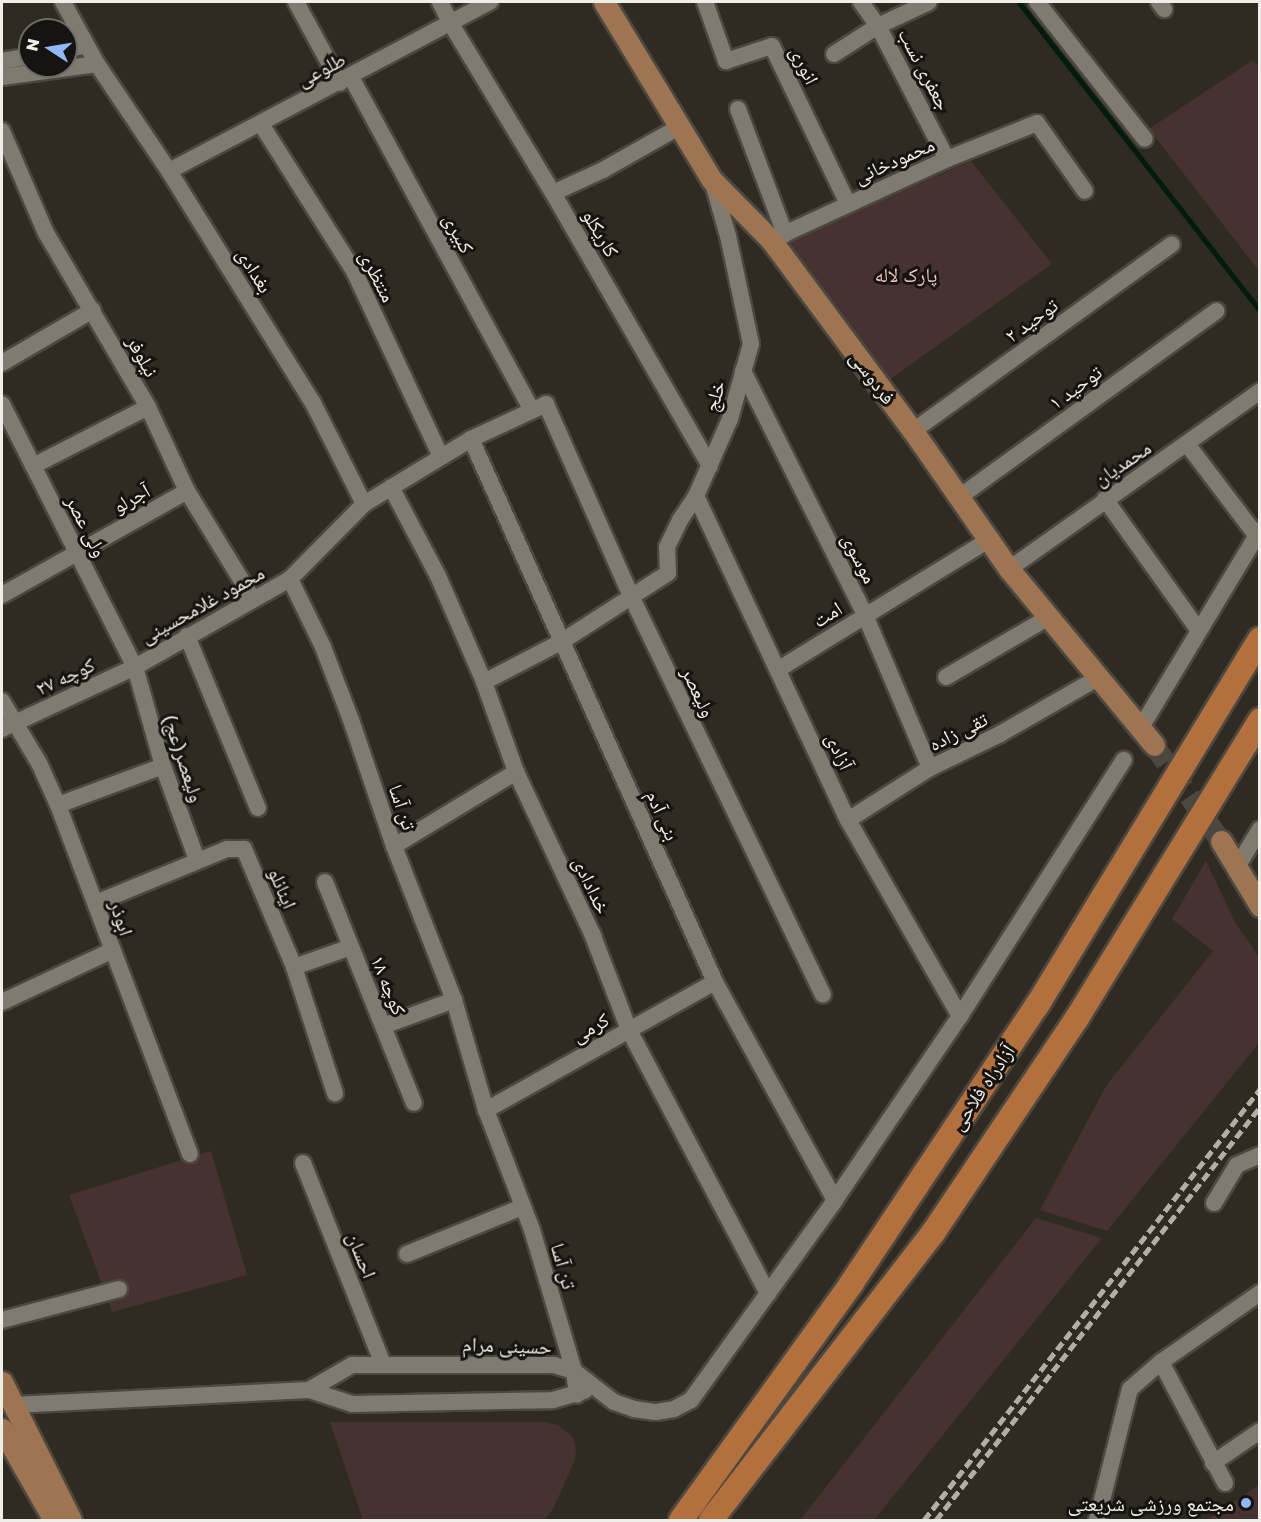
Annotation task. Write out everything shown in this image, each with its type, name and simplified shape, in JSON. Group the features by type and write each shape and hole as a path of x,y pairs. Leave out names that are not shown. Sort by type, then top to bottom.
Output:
{"highway":[{"name":"آزادراه فلاحی","path":"681,1521 851,1284 1038,1004 1260,639"},
{"name":"آزادراه فلاحی","path":"711,1521 933,1233 1077,1018 1260,720"}],"main road":[{"name":"فردوسی","path":"604,2 712,180 778,237 1009,569 1154,745"},
{"path":"1221,841 1260,906"},
{"path":"2,1382 71,1521"},
{"path":"2,1429 54,1521"}],"street":[{"path":"2,77 97,64 63,2"},
{"path":"296,2 345,80"},
{"name":"کاریکلو","path":"440,2 710,466"},
{"name":"طلوعی","path":"169,171 490,2"},
{"name":"انوری","path":"705,2 726,61 772,46 848,204"},
{"name":"جعفری نسب","path":"861,2 878,26 946,159"},
{"path":"834,54 878,26 929,2"},
{"path":"1037,2 1145,139"},
{"path":"78,47 86,46"},
{"path":"2,61 18,58"},
{"name":"بغدادی","path":"97,64 169,171 313,403 364,504"},
{"name":"کبیری","path":"345,80 539,406"},
{"path":"738,109 778,237"},
{"name":"محمودخانی","path":"778,237 946,159 1037,123 1085,191"},
{"name":"منتظری","path":"261,124 354,271 441,457"},
{"path":"553,193 603,170 679,127"},
{"name":"نیلوفر","path":"2,131 46,233 148,407 187,491 253,599"},
{"name":"خلج","path":"632,598 668,573 668,547 680,520 696,496 730,419 751,344 728,236 712,180"},
{"name":"توحید ۲","path":"913,431 1172,244"},
{"path":"2,363 93,310"},
{"name":"توحید ۱","path":"958,498 1216,311"},
{"name":"موسوی","path":"743,371 865,615 930,768"},
{"name":"محمدیان","path":"1009,569 1260,391"},
{"name":"ولی عصر","path":"2,404 135,667"},
{"path":"290,579 364,504 471,439 539,406"},
{"name":"ولیعصر","path":"539,406 823,994"},
{"path":"33,466 148,407"},
{"name":"بنی آدم","path":"471,439 715,982 835,1200"},
{"path":"1140,729 1258,532 1187,444"},
{"name":"خدادادی","path":"391,487 438,576 484,682 516,772 593,936 629,1030 768,1294"},
{"name":"آجرلو","path":"2,595 187,491"},
{"name":"آزادی","path":"696,496 848,820 960,1016"},
{"path":"1105,499 1199,631"},
{"name":"امت","path":"779,669 990,539"},
{"name":"محمود غلامحسینی","path":"135,667 290,579"},
{"name":"تن آسا","path":"290,579 323,647 351,720 394,846 454,1000 486,1110 532,1230 574,1371 577,1395"},
{"path":"484,682 561,642 632,598"},
{"path":"946,677 1049,616"},
{"path":"187,636 258,808"},
{"name":"کوچه ۲۷","path":"7,726 135,667"},
{"name":"ولیعصر(عج)","path":"135,667 163,766 197,860"},
{"name":"تقی زاده","path":"848,820 930,768 1000,735 1089,683"},
{"name":"ابوذر","path":"2,701 7,726 39,763 58,805 96,903 111,951 190,1154"},
{"path":"594,1386 614,1402 634,1409 656,1412 674,1409 691,1400 835,1200 960,1016 1124,760"},
{"path":"58,805 163,766"},
{"path":"394,846 516,772"},
{"path":"1237,867 1260,829"},
{"name":"اینانلو","path":"96,903 227,849 244,849 294,967 335,1093"},
{"name":"کوچه ۱۸","path":"325,882 414,1103"},
{"path":"294,967 351,947"},
{"path":"2,1002 111,951"},
{"name":"کرمی","path":"486,1110 715,982"},
{"path":"383,1026 454,1000"},
{"path":"1214,1203 1237,1165 1260,1155"},
{"name":"احسان","path":"303,1162 382,1364"},
{"path":"408,1254 522,1207"},
{"path":"2,1320 119,1288"},
{"path":"1097,1521 1130,1389 1161,1362 1260,1293"},
{"path":"1161,1362 1225,1484"},
{"name":"حسینی مرام","path":"14,1406 309,1390 352,1404 553,1400 577,1395 594,1386 574,1371 554,1365 382,1364 352,1365 309,1390"},
{"path":"1213,1462 1260,1431"}],"green space":[{"path":"1253,60 1260,68 1259,271 1149,129"},
{"name":"پارک لاله","path":"971,161 1052,264 886,382 781,245"},
{"path":"1206,861 1235,922 1259,957 1259,1043 1107,1231 1040,1210 1106,1086 1213,951 1172,919"},
{"path":"211,1151 247,1275 112,1312 69,1195"},
{"path":"1036,1218 1102,1238 874,1520 800,1520"},
{"path":"330,1422 545,1422 558,1425 573,1437 576,1449 575,1460 553,1509 544,1520 363,1520"},
{"name":"مجتمع ورزشی شریعتی","path":"1259,1485 1259,1520 1207,1520"}],"waterway":[{"path":"1019,2 1260,311"}],"tunnel":[{"path":"1154,745 1221,841"}],"railway":[{"path":"924,1520 1260,1089"},
{"path":"936,1520 1260,1107"}],"place":[{"name":"مجتمع ورزشی شریعتی","path":"1246,1503"}]}
